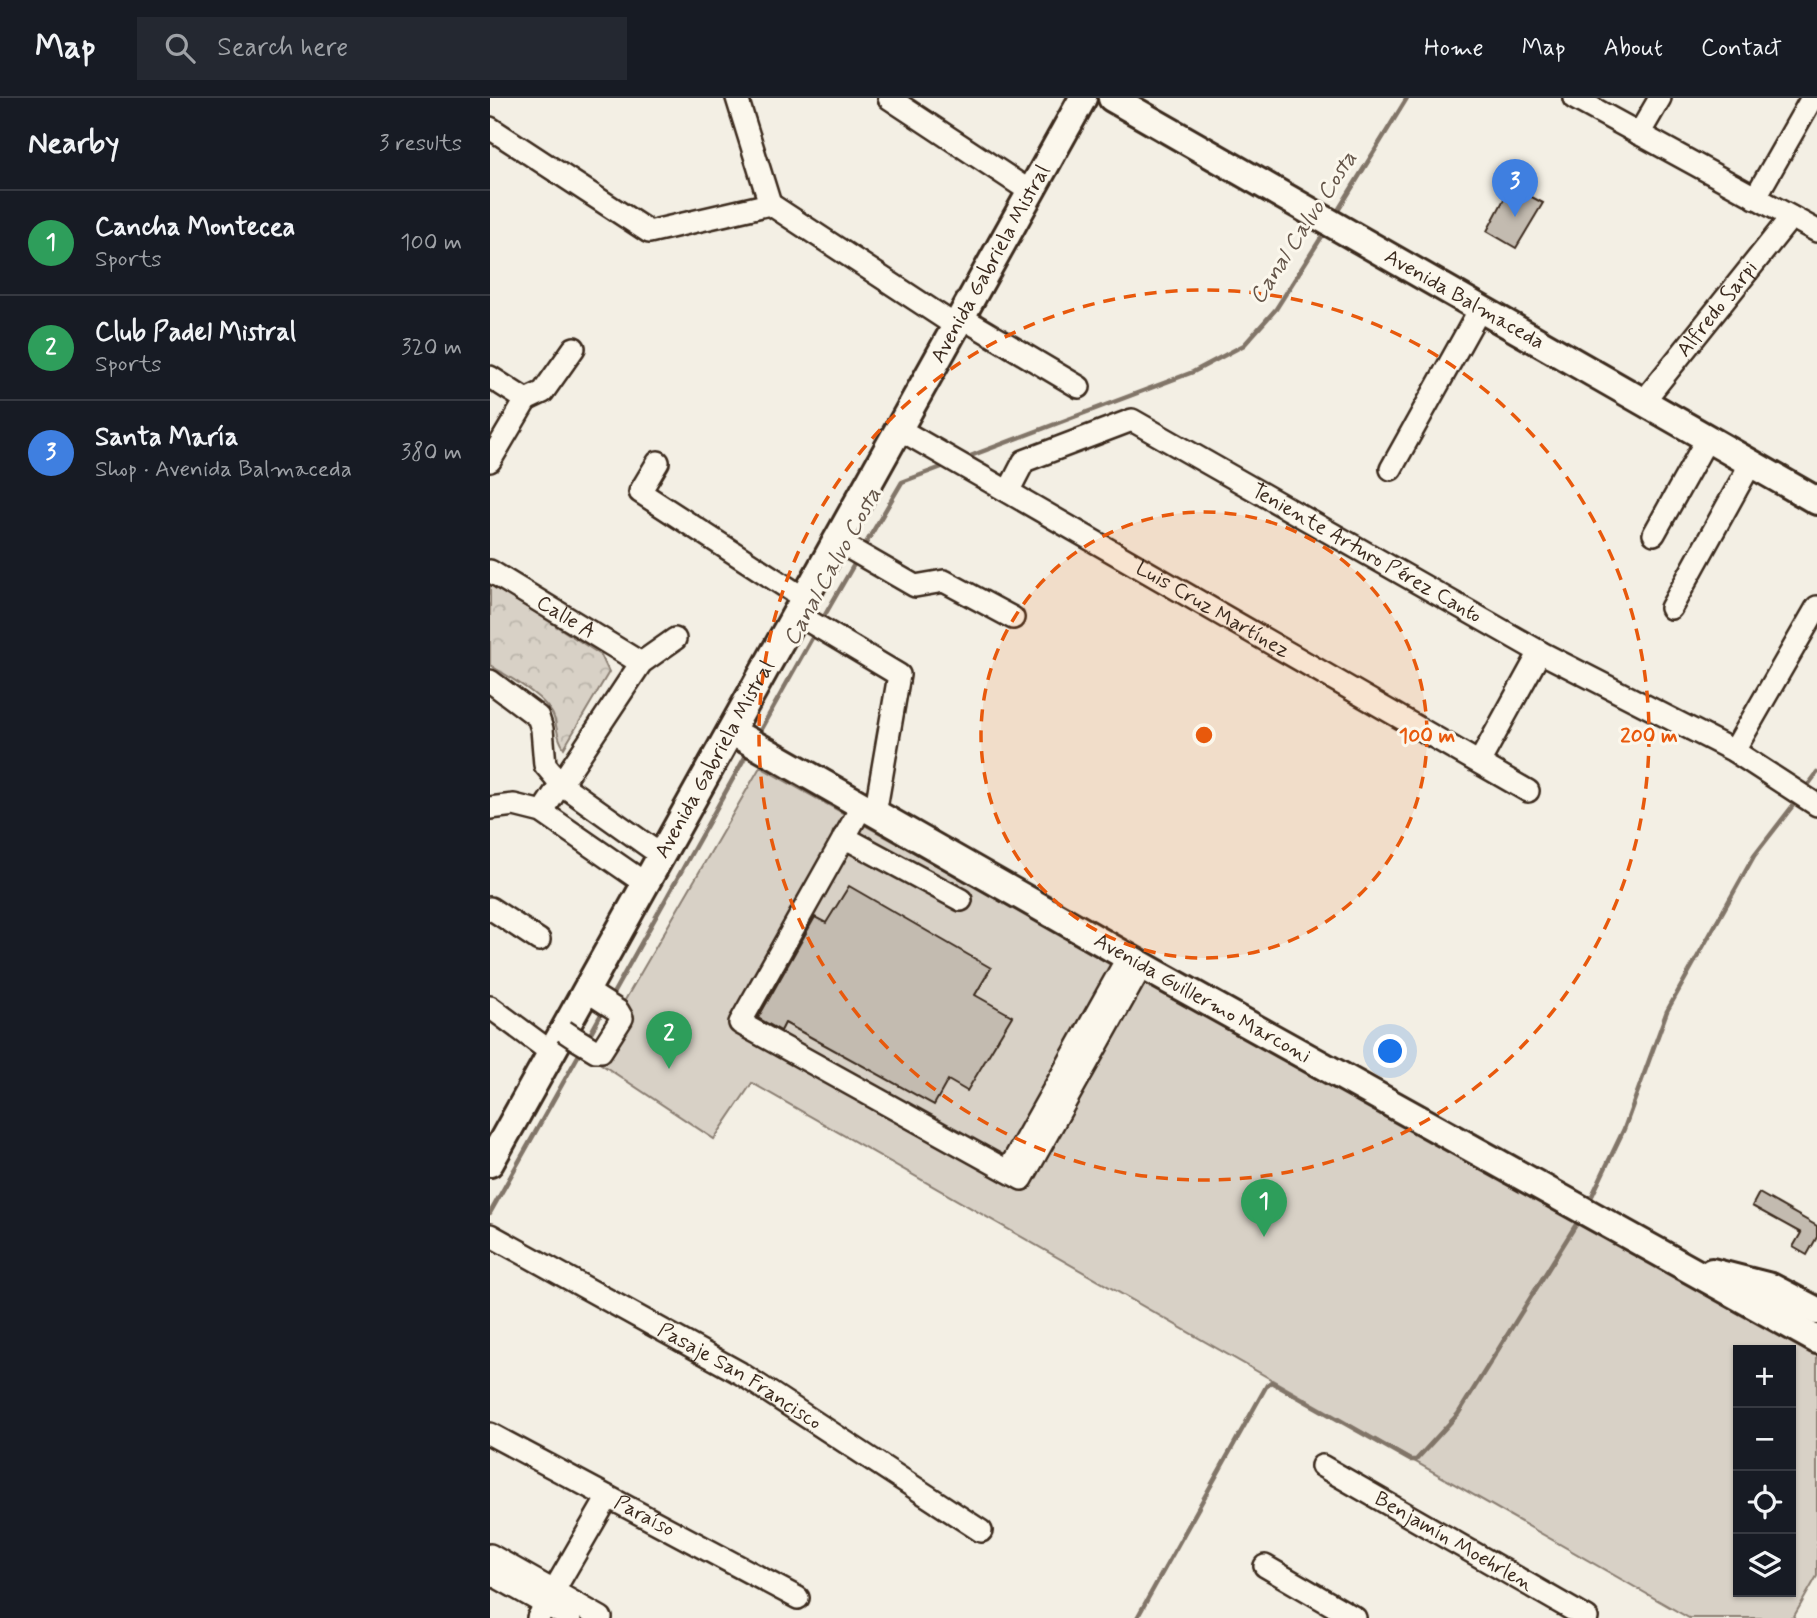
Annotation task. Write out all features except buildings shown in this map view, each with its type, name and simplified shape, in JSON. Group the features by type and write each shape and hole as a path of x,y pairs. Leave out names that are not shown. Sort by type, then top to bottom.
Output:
{"main road":[{"name":"Avenida Balmaceda","path":"1112,98 1817,501"},
{"name":"Avenida Gabriela Mistral","path":"490,1163 599,999 646,884 662,856 744,739 803,611 852,551 899,429 1031,192 1077,100"},
{"name":"Avenida Guillermo Marconi","path":"744,739 1135,961 1817,1340"},
{"name":"Avenida Guillermo Marconi","path":"1676,1263 1771,1287 1817,1311"}],"street":[{"path":"737,98 770,204 959,322 1079,387"},
{"path":"889,98 1031,192"},
{"path":"1574,98 1817,231"},
{"path":"1639,134 1660,98"},
{"path":"1755,198 1812,98"},
{"path":"490,128 649,232 770,204"},
{"name":"Alfredo Sarpi","path":"1643,402 1791,217"},
{"path":"1391,469 1480,309"},
{"path":"490,461 526,400 543,392 574,348"},
{"path":"490,377 526,400"},
{"name":"Teniente Arturo Pérez Canto","path":"1009,490 1024,461 1132,420 1541,652 1734,751 1817,805"},
{"name":"Luis Cruz Martínez","path":"899,429 1528,790"},
{"path":"1654,534 1707,439"},
{"path":"658,462 640,492 831,634 899,675 868,810 844,837 740,1023 1022,1179 1135,961"},
{"path":"1671,608 1751,463"},
{"path":"852,551 915,586 944,581 1013,618"},
{"name":"Calle A","path":"490,571 641,663"},
{"path":"1734,751 1817,607"},
{"path":"542,812 641,663 675,639"},
{"path":"1480,761 1541,652"},
{"path":"490,681 538,717 542,729 545,765 562,784 662,856"},
{"path":"490,808 514,805 542,812 646,884"},
{"path":"844,837 961,900"},
{"path":"490,908 539,940"},
{"path":"490,1007 570,1043 601,1051 622,1018 599,999"},
{"name":"Pasaje San Francisco","path":"493,1237 740,1373 981,1531"},
{"name":"Paraíso","path":"490,1434 798,1598"},
{"name":"Benjamín Moehrlen","path":"1322,1466 1587,1618"},
{"path":"547,1605 608,1497"},
{"path":"490,1555 547,1605 601,1618"},
{"path":"1265,1566 1355,1618"},
{"path":"490,1573 570,1618"}],"green space":[{"path":"490,583 601,655 609,672 564,748 554,717 546,705 532,692 490,665"},
{"path":"760,767 1817,1356 1817,1576 1793,1618 1689,1618 752,1083 714,1139 589,1056 621,1007"}],"waterway":[{"name":"Canal Calvo Costa","path":"1334,217 1407,98"},
{"name":"Canal Calvo Costa","path":"965,458 1193,372 1244,345 1276,309 1326,230"},
{"name":"Canal Calvo Costa","path":"862,550 902,482 947,465"},
{"name":"Canal Calvo Costa","path":"822,620 856,561"},
{"name":"Canal Calvo Costa","path":"757,736 816,631"},
{"name":"Canal Calvo Costa","path":"610,999 749,750"},
{"path":"1805,789 1817,773"},
{"path":"1590,1200 1624,1129 1667,1011 1754,856 1798,799"},
{"name":"Canal Calvo Costa","path":"588,1038 604,1009"},
{"name":"Canal Calvo Costa","path":"490,1213 582,1049"},
{"path":"1137,1618 1267,1385 1271,1382 1410,1460 1416,1460 1458,1414 1577,1223"}],"place":[{"name":"Santa María","path":"1515,217"},
{"name":"Club Padel Mistral","path":"669,1069"},
{"name":"Cancha Montecea","path":"1264,1237"}]}
